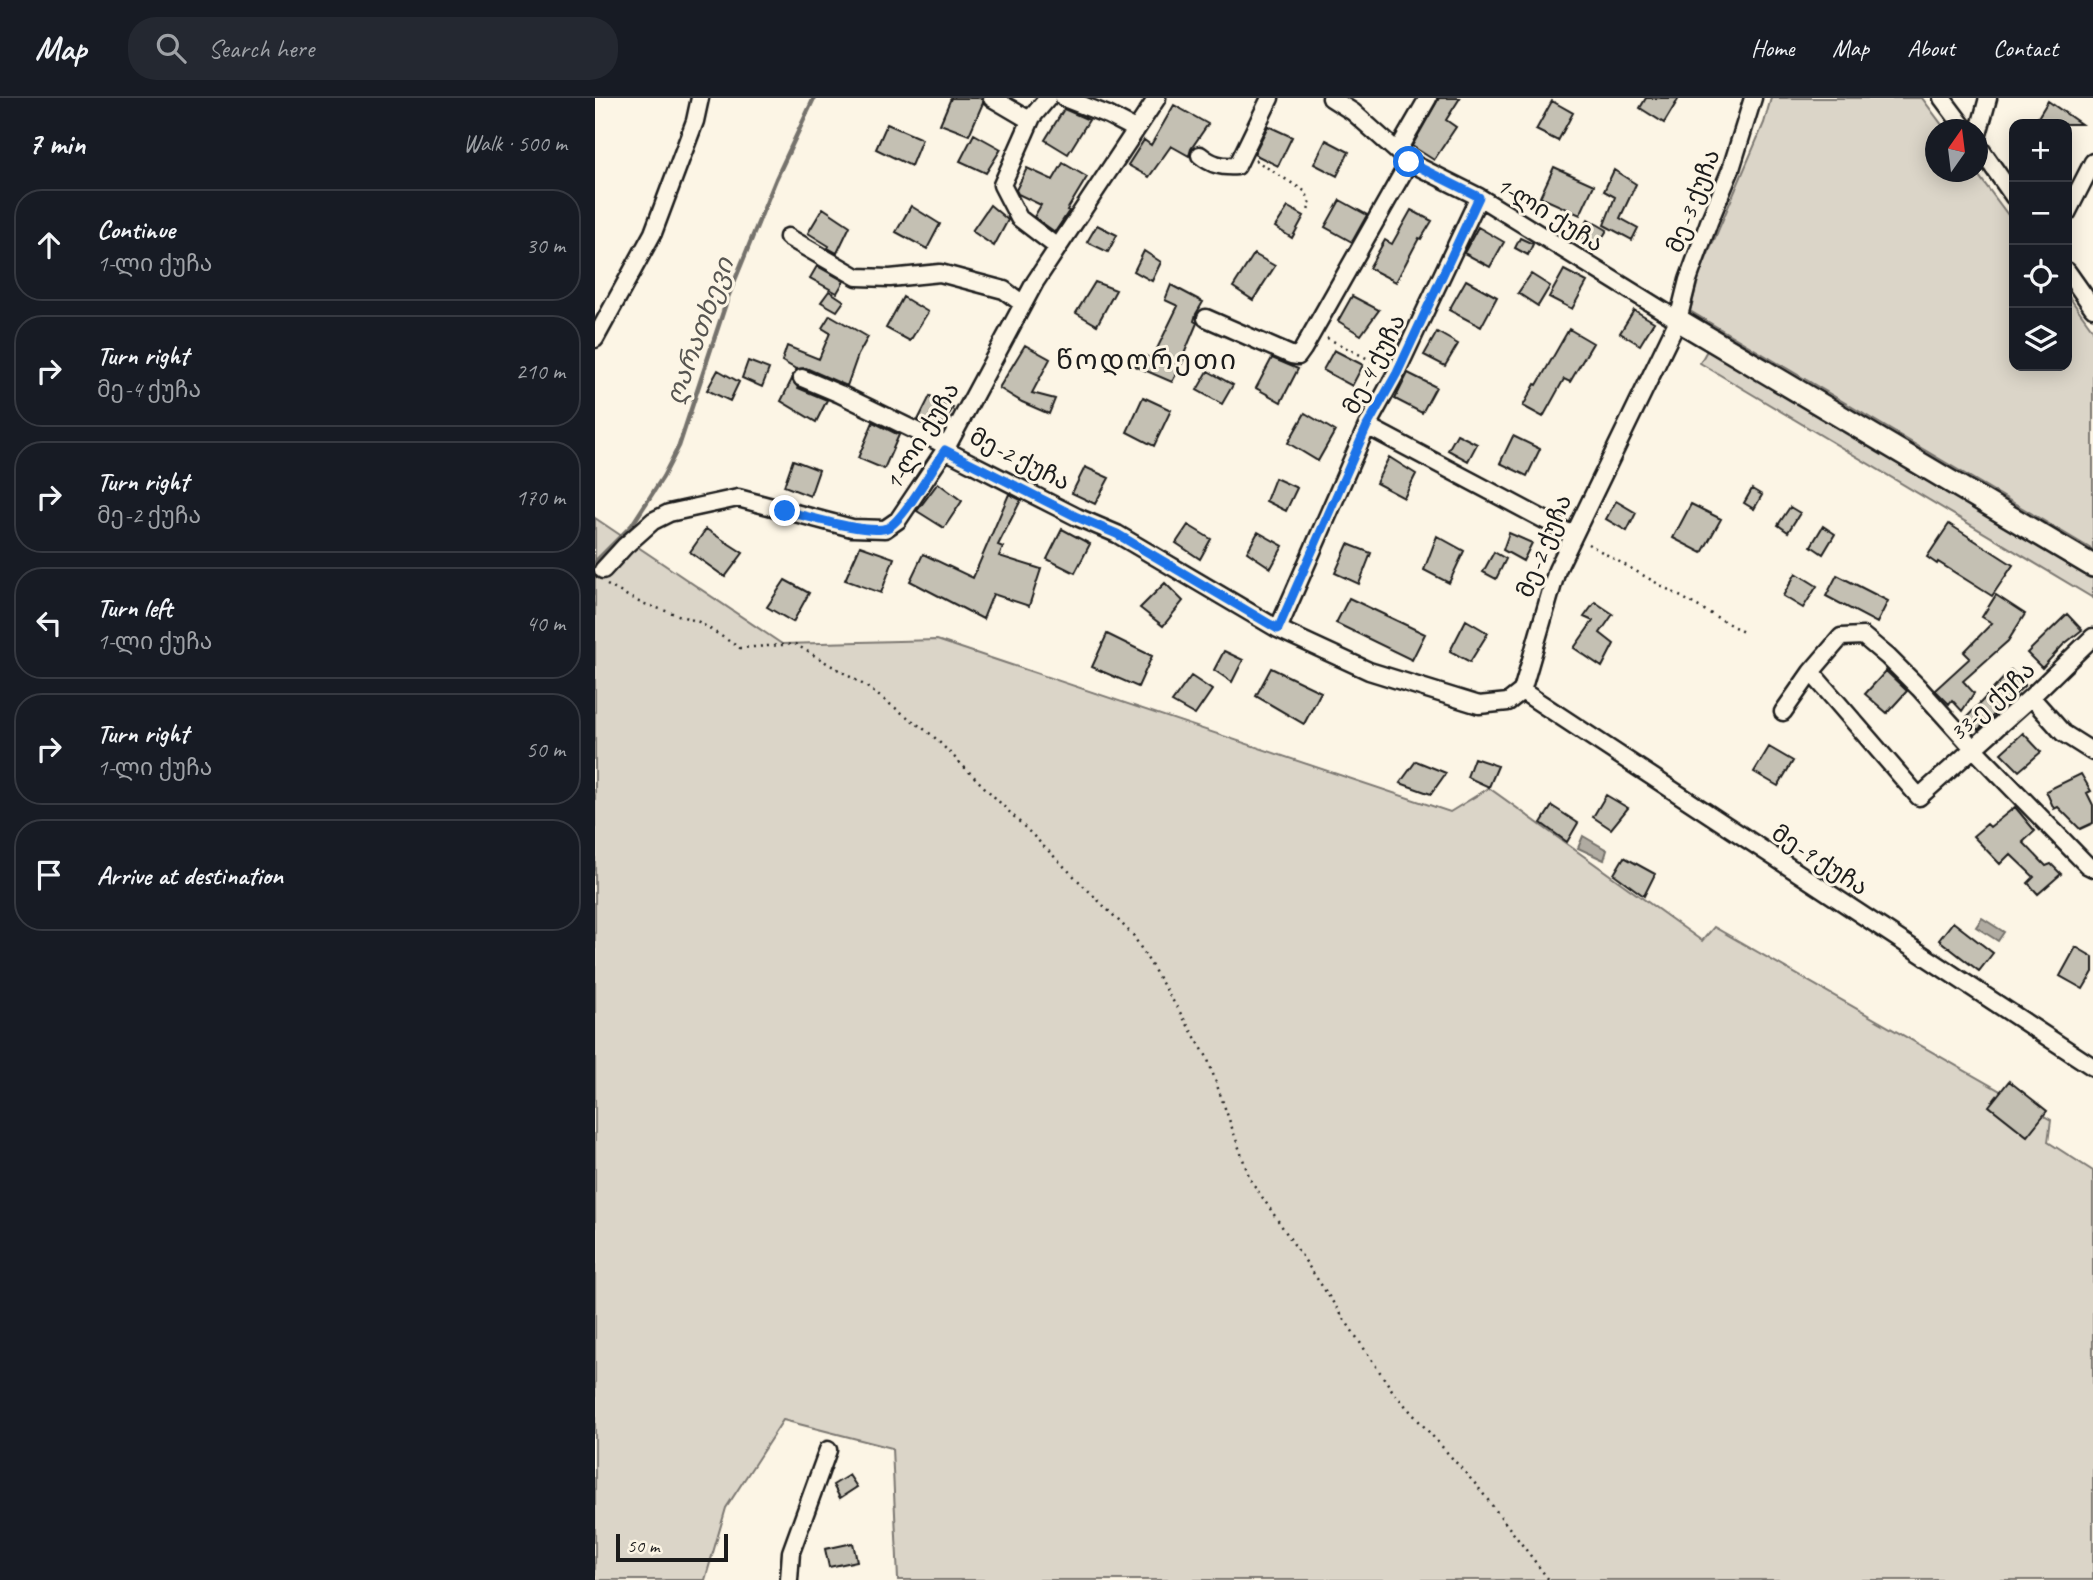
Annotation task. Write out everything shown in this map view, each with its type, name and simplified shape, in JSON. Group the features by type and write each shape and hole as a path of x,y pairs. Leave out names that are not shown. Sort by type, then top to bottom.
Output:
{"main road":[{"path":"1678,320 2093,566"}],"street":[{"path":"595,339 653,233 695,121 700,98"},
{"path":"992,98 1017,114 1026,118 1032,117"},
{"path":"1048,98 1032,117 1002,186 1019,218 1058,247"},
{"path":"1064,98 1135,129"},
{"name":"1-ლი ქუჩა","path":"604,577 625,546 653,521 669,513 738,499 852,528 885,529 898,520 946,448 1023,304 1157,98"},
{"path":"1200,155 1208,162 1223,167 1237,166 1270,98"},
{"name":"1-ლი ქუჩა","path":"1331,98 1353,112 1404,156 1479,197 1678,320"},
{"path":"1206,317 1297,356 1313,331 1404,156 1428,98"},
{"name":"მე-3 ქუჩა","path":"1678,320 1688,280 1731,169 1753,98"},
{"path":"1942,98 1958,119"},
{"path":"1982,119 1988,98"},
{"path":"1988,160 2009,190"},
{"path":"2072,203 2093,162"},
{"name":"მე-4 ქუჩა","path":"1278,629 1367,426 1397,373 1479,197"},
{"path":"788,237 857,277 890,278 940,273 1004,290 1023,304"},
{"path":"2072,278 2093,308"},
{"name":"მე-2 ქუჩა","path":"802,378 840,394 1077,517 1117,534 1278,629 1369,671 1479,705 1508,702 1522,691 1557,570 1678,320"},
{"path":"1367,426 1573,536"},
{"path":"1783,712 1811,671 1841,637 1863,636 1919,688 1974,749 2087,865 2093,868"},
{"name":"33-ე ქუჩა","path":"1811,671 1919,797 2031,697 2093,637"},
{"name":"მე-9 ქუჩა","path":"1522,691 2093,1067"},
{"path":"2031,697 2063,733 2093,752"},
{"path":"789,1580 791,1552 828,1450"}],"path":[{"path":"1243,153 1306,192 1310,205 1307,214"},
{"path":"1313,331 1397,373"},
{"path":"1573,536 1744,632"},
{"path":"604,577 639,602 699,622 740,648 795,644 864,685 932,734 1133,935 1207,1057 1250,1180 1394,1393 1478,1487 1549,1580"}],"shaded area":[{"path":"1771,98 1922,98 1938,119 1925,119 1925,182 1983,182 2009,216 2009,371 2072,371 2072,301 2093,330 2093,550 1690,311 1700,273 1764,123"},
{"path":"1709,347 2093,575 2093,598 1700,363"},
{"path":"595,518 782,644 937,640 1450,812 1489,788 1702,941 1714,927 2051,1120 2048,1142 2093,1171 2093,1580 898,1580 892,1448 783,1420 726,1508 705,1580 595,1580"},
{"path":"1583,836 1607,850 1604,860 1578,848"},
{"path":"1982,918 2004,932 1998,941 1976,927"}],"building":[{"path":"951,98 982,98 983,103 969,135 940,124"},
{"path":"1439,98 1460,98 1446,120 1456,127 1434,160 1412,146"},
{"path":"1646,98 1679,98 1664,123 1640,108"},
{"path":"1552,101 1573,113 1558,141 1536,130"},
{"path":"2048,101 2081,124 2072,124 2072,119 2037,119"},
{"path":"1174,105 1208,124 1189,156 1171,146 1149,177 1128,165 1144,140 1151,145"},
{"path":"1064,109 1089,120 1068,154 1045,140"},
{"path":"887,124 922,139 911,166 876,149"},
{"path":"1268,126 1292,137 1278,166 1254,154"},
{"path":"974,134 1001,149 986,173 960,161"},
{"path":"1326,140 1349,152 1337,176 1314,164"},
{"path":"1063,163 1087,177 1055,232 1034,217 1041,205 1018,194 1016,190 1027,168 1053,180"},
{"path":"1554,167 1594,185 1580,215 1540,197"},
{"path":"1614,170 1636,184 1620,218 1638,228 1632,240 1604,225 1615,197 1604,191"},
{"path":"1340,200 1367,215 1352,242 1325,227"},
{"path":"990,205 1008,220 994,246 972,231"},
{"path":"911,206 940,224 927,249 896,232"},
{"path":"1288,207 1304,216 1292,238 1275,227"},
{"path":"823,208 850,226 837,253 808,233"},
{"path":"1411,210 1432,221 1421,239 1419,238 1396,282 1369,268 1385,240 1392,244"},
{"path":"1588,219 1607,230 1597,247 1578,236"},
{"path":"1097,225 1117,235 1108,252 1087,242"},
{"path":"1478,227 1504,242 1490,267 1464,253"},
{"path":"1520,238 1533,244 1528,255 1515,248"},
{"path":"1144,251 1161,262 1152,281 1134,271"},
{"path":"1254,254 1275,266 1253,300 1233,287"},
{"path":"817,266 844,281 837,293 810,278"},
{"path":"1564,270 1587,282 1572,309 1549,297"},
{"path":"1531,274 1550,286 1538,306 1518,293"},
{"path":"1466,280 1497,297 1481,327 1449,310"},
{"path":"1095,282 1116,290 1097,325 1076,313"},
{"path":"1171,285 1203,302 1196,314 1194,321 1197,323 1184,354 1186,356 1172,382 1135,366 1141,354 1152,359 1178,306 1165,300"},
{"path":"829,291 844,301 837,311 821,302"},
{"path":"1352,296 1379,310 1361,335 1338,321"},
{"path":"903,297 928,312 910,341 886,328"},
{"path":"1634,310 1654,322 1640,345 1620,333"},
{"path":"830,315 868,337 858,355 847,386 806,368 796,369 782,361 787,346 819,359 830,333 822,328"},
{"path":"1569,329 1593,343 1570,382 1564,379 1543,417 1523,406"},
{"path":"1437,332 1458,344 1445,366 1424,355"},
{"path":"1025,345 1050,359 1032,393 1055,399 1049,414 999,388"},
{"path":"1334,350 1363,365 1352,386 1323,370"},
{"path":"1272,358 1298,369 1281,402 1256,388"},
{"path":"748,361 769,369 762,387 742,378"},
{"path":"718,370 739,382 730,401 707,390"},
{"path":"1208,371 1233,385 1222,404 1197,390"},
{"path":"1408,373 1436,387 1422,413 1395,399"},
{"path":"792,379 798,388 827,400 816,422 781,401"},
{"path":"930,396 953,408 939,430 918,420"},
{"path":"1143,397 1171,410 1154,446 1127,432"},
{"path":"1305,413 1335,431 1318,461 1288,443"},
{"path":"873,422 899,435 884,469 858,458"},
{"path":"1457,434 1477,444 1468,461 1448,450"},
{"path":"1513,436 1540,449 1527,476 1500,463"},
{"path":"1389,457 1416,474 1404,498 1376,483"},
{"path":"793,460 819,470 810,496 784,486"},
{"path":"1085,467 1109,478 1095,504 1072,493"},
{"path":"1275,478 1297,488 1286,511 1266,501"},
{"path":"938,483 962,501 944,528 917,511"},
{"path":"1752,489 1762,495 1754,509 1744,503"},
{"path":"1009,494 1021,500 998,545 1003,547 999,556 1041,569 1029,606 993,594 983,619 910,581 923,554 973,578"},
{"path":"1616,501 1636,513 1627,531 1606,519"},
{"path":"1691,504 1721,519 1702,553 1673,538"},
{"path":"1790,507 1800,513 1788,532 1778,525"},
{"path":"1949,524 2013,565 1992,596 1927,557"},
{"path":"1188,525 1211,539 1200,559 1176,543"},
{"path":"1823,526 1835,534 1823,554 1811,546"},
{"path":"706,529 743,553 725,577 690,552"},
{"path":"1062,529 1090,544 1075,573 1047,559"},
{"path":"1258,532 1283,546 1271,568 1247,552"},
{"path":"1509,533 1532,543 1523,561 1503,550"},
{"path":"1437,536 1464,551 1449,583 1424,570"},
{"path":"1348,544 1371,553 1359,584 1335,573"},
{"path":"860,546 894,558 881,593 845,580"},
{"path":"1494,552 1506,559 1496,579 1483,572"},
{"path":"1796,573 1817,586 1803,608 1783,596"},
{"path":"1837,575 1888,601 1877,623 1826,596"},
{"path":"785,580 809,593 793,622 767,607"},
{"path":"1165,583 1183,601 1163,626 1140,608"},
{"path":"1996,595 2025,614 2008,641 1963,681 1974,693 1962,711 1952,700 1949,704 1935,690 1970,658 1964,652 1992,623 1982,617"},
{"path":"1349,598 1425,634 1412,660 1336,623"},
{"path":"1595,602 1613,614 1600,633 1614,644 1602,667 1574,648 1593,621 1584,617"},
{"path":"2067,614 2082,630 2063,645 2042,668 2027,653"},
{"path":"1466,620 1488,633 1470,662 1450,651"},
{"path":"1107,634 1152,656 1138,687 1092,667"},
{"path":"1224,651 1243,660 1232,682 1214,670"},
{"path":"1271,668 1321,692 1304,724 1256,696"},
{"path":"2011,670 2025,685 1978,730 1967,717"},
{"path":"1886,671 1907,691 1887,713 1865,694"},
{"path":"1191,676 1212,690 1195,715 1172,702"},
{"path":"2023,733 2041,752 2019,771 2001,753"},
{"path":"1769,747 1793,761 1778,786 1754,772"},
{"path":"1474,758 1498,766 1489,787 1467,777"},
{"path":"1416,761 1446,773 1431,794 1400,783"},
{"path":"2081,774 2091,791 2087,793 2093,805 2093,823 2080,829 2058,807 2054,809 2046,791"},
{"path":"1606,795 1628,808 1611,829 1593,817"},
{"path":"1552,806 1578,823 1567,842 1541,823"},
{"path":"2015,807 2035,831 2023,842 2046,866 2051,864 2061,874 2038,894 2028,883 2034,877 2010,854 2000,864 1973,836 1987,824 1990,827"},
{"path":"1624,857 1655,874 1644,896 1614,874"},
{"path":"1953,922 1993,953 1979,971 1939,940"},
{"path":"2076,947 2093,957 2093,972 2083,989 2060,976"},
{"path":"2009,1081 2047,1111 2027,1136 1989,1106"},
{"path":"849,1475 857,1487 840,1498 833,1485"},
{"path":"853,1543 857,1561 829,1567 825,1549"}],"waterway":[{"name":"ღარათხევი","path":"595,562 632,525 679,446 728,297 776,179 814,98"}],"district":[{"name":"წოდორეთი","path":"1147,359"}],"route":[{"path":"785,511 852,528 885,529 898,520 945,450 1077,517 1117,534 1278,629 1367,426 1397,373 1479,197 1409,162"}]}
